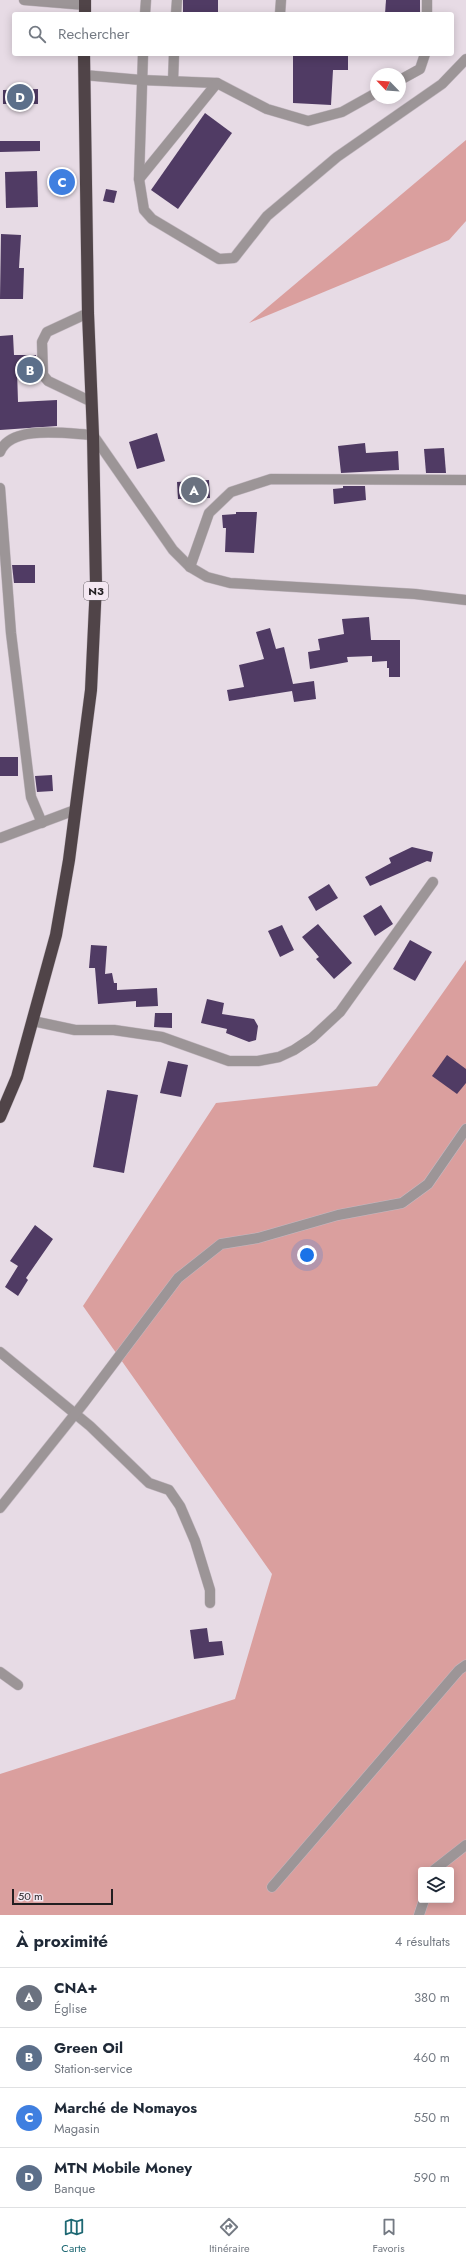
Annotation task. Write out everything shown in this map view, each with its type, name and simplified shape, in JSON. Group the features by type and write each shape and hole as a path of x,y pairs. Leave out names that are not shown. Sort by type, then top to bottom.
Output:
{"highway":[{"name":"N3","path":"0,1117 17,1077 56,935 91,690 95,634 96,584 93,434 88,313 84,56"}],"street":[{"path":"24,0 85,6"},
{"path":"145,12 146,0"},
{"path":"176,12 177,0"},
{"path":"280,12 281,0"},
{"path":"427,12 428,0"},
{"path":"143,56 139,180 144,210 152,219 219,258 234,258 267,216 337,157 442,84 466,59"},
{"path":"173,81 174,56"},
{"path":"406,77 420,69 424,56"},
{"path":"84,75 141,80 217,83 267,108 308,120 342,112 370,96"},
{"path":"139,180 217,83"},
{"path":"88,313 47,332 42,342 43,375 48,381 92,402"},
{"path":"0,452 3,445 10,439 25,433 93,434 173,550 190,567 207,577 230,583 415,594 466,600"},
{"path":"190,567 209,513 231,492 271,479 466,480"},
{"path":"0,488 11,633 31,797 42,823"},
{"path":"0,838 75,810"},
{"path":"33,1021 75,1030 114,1030 162,1037 229,1061 258,1061 279,1057 294,1050 312,1038 340,1012 433,882"},
{"path":"0,1508 75,1415 178,1278 221,1244 258,1238 338,1215 402,1204 428,1184 466,1129"},
{"path":"0,1352 90,1426 149,1483 169,1490 180,1506 195,1541 210,1590 210,1603"},
{"path":"272,1887 459,1670 466,1665"},
{"path":"0,1672 18,1685"},
{"path":"438,1867 466,1845"},
{"path":"419,1915 423,1903"}],"shaded area":[{"path":"466,140 466,221 449,240 249,323"},
{"path":"466,960 466,1915 0,1915 0,1774 235,1699 272,1574 83,1306 216,1103 377,1086"}],"building":[{"path":"183,0 218,0 218,12 183,12"},
{"path":"386,0 420,0 420,12 385,12"},
{"path":"293,56 348,56 348,70 333,70 331,105 293,103"},
{"path":"38,89 38,104 3,104 3,90"},
{"path":"205,113 232,133 178,209 151,190"},
{"path":"0,141 40,141 40,151 0,152"},
{"path":"37,171 38,207 6,208 5,172"},
{"path":"106,189 117,191 114,203 103,201"},
{"path":"1,234 21,235 19,268 24,268 23,299 0,299"},
{"path":"13,335 14,355 36,355 36,369 17,370 18,402 57,400 57,426 0,430 0,336"},
{"path":"157,433 165,461 137,469 129,442"},
{"path":"365,443 366,453 398,451 399,470 341,473 338,446"},
{"path":"444,448 446,473 426,473 424,449"},
{"path":"209,480 210,498 178,499 177,482"},
{"path":"343,486 365,486 366,500 334,504 333,489 343,488"},
{"path":"236,512 257,512 254,553 225,552 226,528 223,528 222,515 236,514"},
{"path":"12,565 35,565 35,583 14,583"},
{"path":"369,617 371,640 400,640 400,677 389,677 387,661 372,662 372,656 347,657 348,662 310,669 308,652 320,650 318,639 344,634 342,619"},
{"path":"270,628 276,649 284,647 293,684 314,681 316,699 294,702 292,691 229,701 227,690 244,687 239,665 264,659 256,632"},
{"path":"0,757 18,757 18,776 0,776"},
{"path":"52,775 53,791 37,792 35,776"},
{"path":"412,847 433,852 431,862 427,861 370,886 365,877 391,863 389,858"},
{"path":"329,884 338,898 316,911 308,897"},
{"path":"381,905 393,924 375,936 363,916"},
{"path":"318,924 352,963 334,979 316,959 319,957 302,937"},
{"path":"282,925 294,950 280,957 268,931"},
{"path":"410,940 432,952 415,981 393,969"},
{"path":"91,945 107,946 105,974 112,973 114,983 117,983 117,990 157,988 158,1006 136,1007 136,1001 98,1004 95,968 89,968"},
{"path":"207,999 224,1003 222,1014 254,1019 258,1026 256,1040 249,1042 226,1033 227,1029 201,1023"},
{"path":"155,1013 172,1013 172,1028 154,1027"},
{"path":"447,1055 466,1069 466,1083 457,1094 432,1076"},
{"path":"168,1061 188,1065 181,1097 160,1093"},
{"path":"107,1090 138,1095 124,1173 93,1167"},
{"path":"35,1225 53,1239 26,1278 28,1280 18,1296 5,1287 18,1266 10,1261"},
{"path":"207,1628 209,1642 222,1641 224,1655 194,1659 190,1630"}],"place":[{"name":"MTN Mobile Money","path":"20,97"},
{"name":"Marché de Nomayos","path":"62,182"},
{"name":"Green Oil","path":"30,370"},
{"name":"CNA+","path":"194,490"}]}
